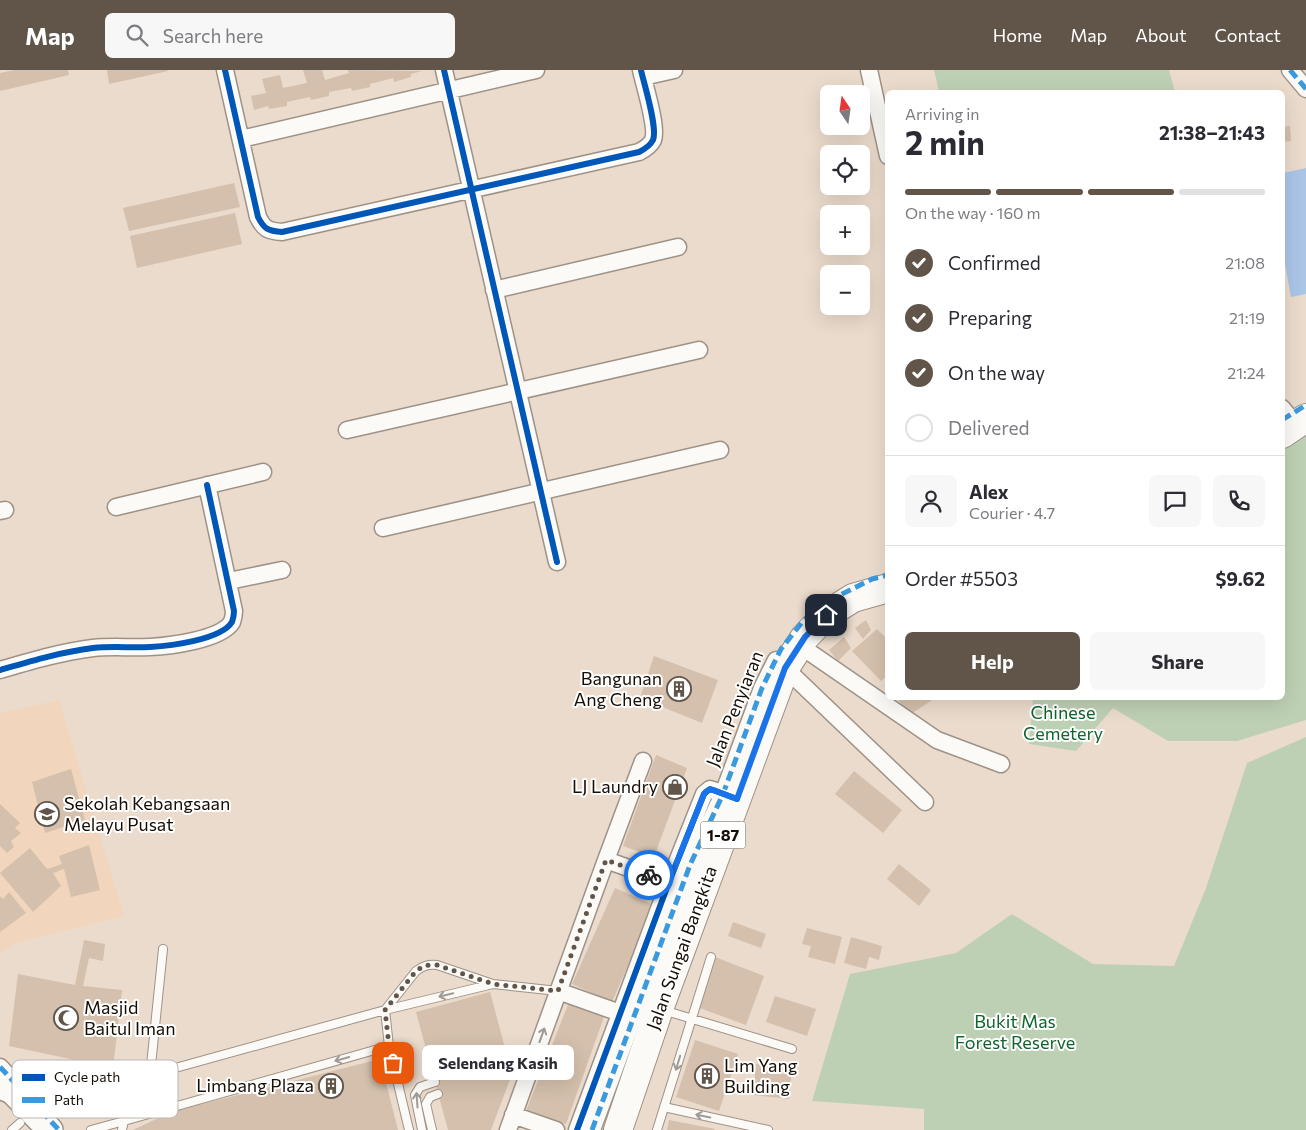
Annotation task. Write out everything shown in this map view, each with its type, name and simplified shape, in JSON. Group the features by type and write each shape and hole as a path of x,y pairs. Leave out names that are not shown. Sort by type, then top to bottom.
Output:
{"highway":[{"name":"Jalan Sungai Bangkita","path":"618,1130 659,1009 688,877 730,796 792,656 805,637 826,615 853,598 885,589"}],"main road":[{"path":"0,1086 12,1091"},
{"path":"0,1103 12,1111"},
{"path":"25,1120 50,1130"}],"street":[{"path":"225,70 258,217 263,226 271,231 282,232 638,152 648,147 654,139 654,128 642,74 674,70"},
{"path":"444,70 557,562"},
{"path":"241,139 536,70"},
{"path":"869,70 885,142"},
{"path":"1290,70 1306,89"},
{"path":"494,290 678,246"},
{"path":"347,430 700,350"},
{"path":"382,528 720,450"},
{"path":"116,507 262,472"},
{"path":"0,670 61,653 86,649 152,647 191,641 210,637 232,622 234,611 229,581 207,485"},
{"path":"229,581 282,570"},
{"name":"Jalan Penyiaran","path":"730,796 762,688 781,649 803,621 838,596 872,579 885,576"},
{"path":"792,656 937,740 1001,764"},
{"path":"792,656 925,802"},
{"path":"508,1130 643,761"},
{"path":"606,860 688,877"},
{"path":"577,1130 620,1013 688,877"},
{"path":"592,1130 688,877"},
{"path":"558,991 620,1013"},
{"path":"0,1067 12,1092"},
{"path":"513,1114 556,1130"},
{"path":"25,1120 59,1130"}],"lane":[{"path":"152,1060 163,949"},
{"path":"657,1130 711,957"},
{"path":"408,1130 389,1046 385,1010 416,971 422,966 430,964 493,984 558,991"},
{"path":"178,1067 385,1010 493,984"},
{"path":"659,1009 792,1049"},
{"path":"178,1106 389,1046"},
{"path":"422,1130 415,1095 420,1087 435,1082"},
{"path":"432,1130 426,1104 430,1097 438,1094"},
{"path":"664,1107 768,1130"},
{"path":"91,1130 135,1118"},
{"path":"122,1130 124,1121"}],"shaded area":[{"name":"Sekolah Kebangsaan Melayu Pusat","path":"59,700 124,916 15,943 0,954 0,713"}],"green space":[{"path":"934,70 1169,70 1174,90 939,90"},
{"name":"Chinese Cemetery","path":"1306,431 1306,720 1237,741 1168,741 1113,708 1076,751 1029,744 1033,700 1285,700 1285,447"},
{"name":"Bukit Mas Forest Reserve","path":"1306,737 1306,1130 924,1130 924,1109 812,1101 850,974 956,953 1012,914 1093,964 1174,966 1206,888 1247,763"}],"water":[{"path":"1306,168 1306,294 1291,297 1285,264 1285,173"}],"building":[{"path":"14,70 68,70 69,75 0,91 0,73"},
{"path":"107,70 167,70 168,71 109,84"},
{"path":"303,70 322,70 325,80 349,73 348,70 422,71 411,74 411,77 394,82 393,78 370,84 370,87 352,91 351,88 329,92 329,96 311,100 310,97 287,102 287,106 269,109 268,106 254,110 251,96 266,93 262,79 280,75 283,88 307,83"},
{"path":"1290,126 1291,141 1285,142 1285,127"},
{"path":"234,183 240,207 129,231 123,208"},
{"path":"235,213 242,244 137,268 130,236"},
{"path":"866,620 871,630 863,639 855,628"},
{"path":"877,629 885,637 885,678 881,681 852,651"},
{"path":"844,637 851,648 838,661 829,650"},
{"name":"Bangunan Ang Cheng","path":"654,656 718,680 702,723 640,698"},
{"path":"898,700 932,700 911,714"},
{"path":"656,755 687,768 654,857 623,846"},
{"path":"71,769 85,820 45,833 32,782"},
{"path":"854,771 902,810 883,833 835,794"},
{"path":"0,804 20,823 15,828 21,833 11,841 14,847 7,853 0,846"},
{"path":"89,845 100,890 71,897 64,869 53,873 61,886 33,912 0,873 30,848 47,869 62,864 59,856"},
{"path":"899,864 931,890 919,906 887,879"},
{"path":"615,888 654,905 612,1002 572,984"},
{"path":"9,892 26,913 0,932 0,896 3,899"},
{"path":"733,922 766,934 761,948 728,936"},
{"path":"807,928 842,937 835,964 808,957 811,946 802,944"},
{"path":"851,937 882,946 879,960 869,957 866,969 844,963"},
{"name":"Masjid Baitul Iman","path":"84,940 105,944 103,961 89,958 83,986 122,990 114,1060 75,1060 9,1046 18,974 75,985"},
{"path":"715,957 764,976 746,1025 697,1007"},
{"path":"490,992 512,1074 491,1130 448,1130 416,1012"},
{"path":"775,996 816,1009 807,1036 766,1022"},
{"path":"569,1002 605,1014 566,1124 526,1111"},
{"name":"Lim Yang Building","path":"695,1040 738,1054 719,1111 676,1097"},
{"name":"Limbang Plaza","path":"380,1059 398,1130 133,1130 158,1118 178,1118 178,1110"},
{"path":"756,1064 792,1068 789,1099 753,1095"},
{"path":"669,1120 715,1129 667,1130"}],"marked path":[{"path":"1290,70 1306,89"},
{"path":"1285,418 1306,405"},
{"path":"592,1130 690,865 723,794 762,688 781,649 803,621 838,596 872,579 885,576"},
{"path":"0,1067 12,1080"},
{"path":"48,1118 59,1130"}],"cycle path":[{"path":"225,70 258,217 267,229 282,232 639,152 650,144 654,134 652,116 641,70"},
{"path":"444,70 557,562"},
{"path":"0,670 46,657 93,648 150,647 194,641 206,638 226,628 232,622 234,611 207,485"},
{"path":"577,1130 669,882 704,794 710,789 737,799"}],"way so far":[{"path":"393,1063 385,1010 422,966 437,965 493,984 558,991 606,860 649,875"}],"place":[{"name":"Bangunan Ang Cheng","path":"679,689"},
{"name":"LJ Laundry","path":"675,787"},
{"name":"Sekolah Kebangsaan Melayu Pusat","path":"47,814"},
{"name":"Masjid Baitul Iman","path":"66,1018"},
{"name":"Selendang Kasih","path":"393,1063"},
{"name":"Lim Yang Building","path":"707,1076"},
{"name":"Limbang Plaza","path":"331,1086"}],"route":[{"path":"649,875 669,882 706,791 710,789 737,799 785,668 805,637 826,615"}]}
